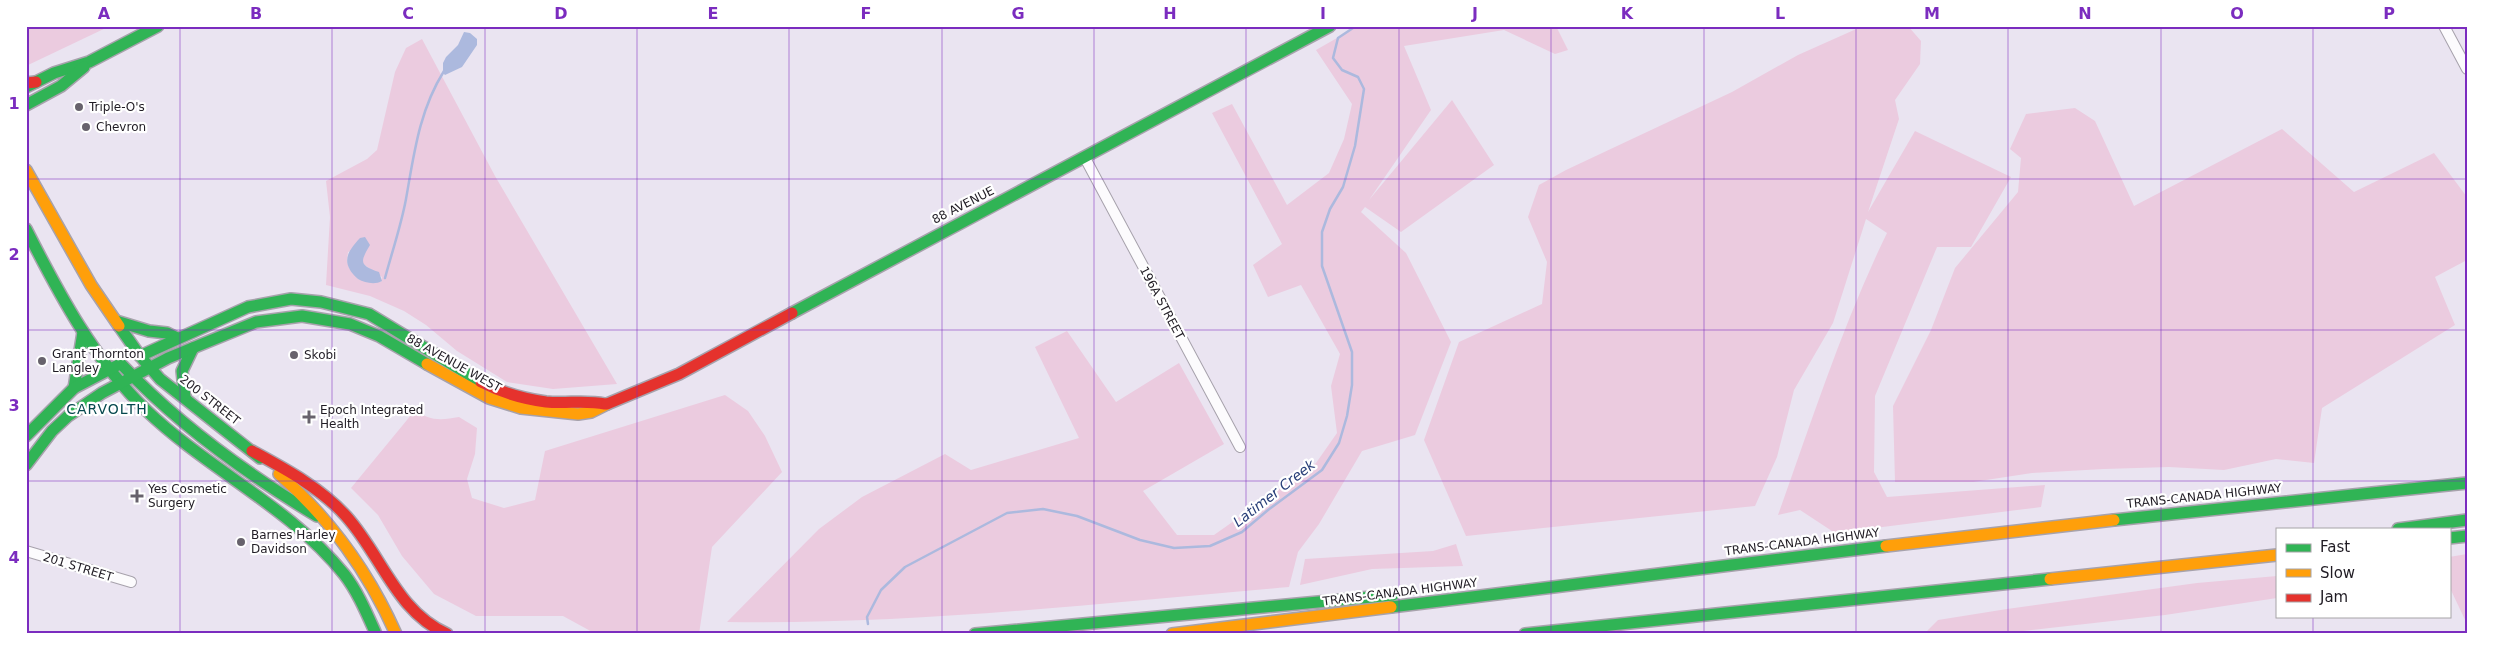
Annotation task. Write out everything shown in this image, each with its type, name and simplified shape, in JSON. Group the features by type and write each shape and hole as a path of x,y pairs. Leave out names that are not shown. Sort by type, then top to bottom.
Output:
{"main road":[{"path":"30,84 54,73 89,62 158,26"},
{"name":"88 AVENUE","path":"606,404 679,374 917,244 1084,158 1330,26"},
{"path":"26,104 61,86 89,62"},
{"name":"200 STREET","path":"26,170 90,285 140,356 160,379 185,397 296,488 332,525 359,560 373,584 396,634"},
{"path":"26,229 83,332 119,383 169,430 253,492 318,545 345,576 364,606 376,634"},
{"name":"88 AVENUE WEST","path":"26,436 74,388 121,364 248,307 291,299 321,302 369,314 483,383 505,392 546,402 589,401 606,404"},
{"name":"88 AVENUE WEST","path":"26,465 39,444 69,414 119,383 149,367 245,324 280,317 318,317 351,325 374,334 472,392 515,409 572,414 592,412 606,404"},
{"path":"116,321 178,338"},
{"path":"74,388 83,332"},
{"path":"185,397 180,377 182,368 193,348"},
{"path":"121,364 132,377 175,417 230,459 285,498 332,525"},
{"path":"252,451 300,478 337,508 364,539 411,609 429,625 447,634"},
{"name":"TRANS-CANADA HIGHWAY","path":"1172,634 1531,588 1981,534 2467,484"},
{"path":"2406,528 2467,520"},
{"path":"2450,538 2467,536"},
{"path":"2148,568 2276,545"},
{"path":"1524,634 2276,555"},
{"path":"975,634 1376,596 1531,588"}],"street":[{"path":"2444,26 2467,69"},
{"name":"196A STREET","path":"1084,158 1240,447"},
{"name":"201 STREET","path":"26,551 131,582"}],"shaded area":[{"path":"26,26 110,26 26,66"},
{"path":"1358,26 1556,26 1568,50 1555,54 1504,30 1404,46 1431,110 1369,200 1452,100 1494,165 1401,232 1365,207 1361,212 1406,253 1451,342 1415,435 1362,451 1319,524 1298,552 1289,587 1008,612 867,620 727,622 819,529 862,497 945,454 971,470 1079,438 1035,347 1067,331 1116,402 1179,363 1224,444 1143,491 1177,535 1214,535 1316,463 1337,433 1331,386 1340,354 1301,285 1268,297 1253,265 1282,244 1212,113 1232,104 1287,205 1329,173 1344,139 1352,104 1316,50"},
{"path":"1863,26 1908,26 1921,41 1920,64 1895,100 1899,119 1868,212 1915,131 2011,177 1971,247 1937,247 1875,396 1874,472 1887,497 2045,485 2041,507 1835,533 1800,510 1778,515 1842,337 1887,233 1866,219 1833,323 1794,390 1777,457 1755,506 1466,536 1424,440 1459,342 1542,304 1547,262 1528,217 1539,185 1566,170 1732,92 1798,55"},
{"path":"422,39 495,176 617,384 553,389 507,382 457,351 426,325 404,311 370,296 326,285 330,217 326,181 367,159 377,150 395,72 406,48","holes":["369,245 362,258 363,264 382,277 381,282 358,279 349,268 347,261 348,252"]},
{"path":"2075,108 2095,121 2134,206 2282,129 2354,192 2434,153 2467,197 2467,260 2435,277 2455,325 2322,408 2314,463 2276,459 2224,470 2169,467 2104,469 2032,473 1973,482 1895,482 1893,406 1931,330 1955,268 2018,192 2021,158 2010,149 2026,114"},
{"path":"725,395 748,411 765,436 782,472 712,547 699,634 596,634 563,616 476,616 434,594 402,556 378,515 351,488 416,409 426,416 436,419 459,417 477,428 475,454 467,479 472,498 504,508 535,500 545,451"},
{"path":"1456,544 1463,566 1372,569 1300,585 1305,559 1433,551"},
{"path":"2467,554 2467,624 2450,588 2450,557"},
{"path":"2276,576 2276,598 2165,615 1997,634 1924,634 1938,620 2197,583"}],"water":[{"path":"464,32 470,33 477,39 477,45 462,67 445,75 443,73 443,63 446,57 458,45"},
{"path":"365,237 370,245 364,255 363,262 368,267 379,272 382,281 376,283 358,279 352,273 347,263 347,258 352,248 360,238"}],"waterway":[{"name":"Latimer Creek","path":"868,624 867,617 881,590 905,567 1007,513 1043,509 1077,516 1140,540 1174,548 1210,546 1242,532 1322,470 1339,443 1347,416 1352,385 1352,352 1322,266 1322,232 1330,209 1343,187 1355,146 1364,89 1358,77 1342,70 1333,58 1338,38 1356,26"},
{"path":"385,278 402,219 423,117 444,71"}],"traffic: fast":[{"path":"26,87 54,73 89,62 158,26"},
{"path":"792,313 1330,26"},
{"path":"26,105 61,86 84,67"},
{"path":"26,229 51,278 79,325 110,370 128,391 171,432 274,509 323,550 354,588 376,634"},
{"path":"140,356 248,307 291,299 321,302 369,314 481,382"},
{"path":"26,465 52,431 68,416 102,393 168,358 256,322 302,316 350,324 379,336 427,364"},
{"path":"116,321 149,331 167,333 177,338"},
{"path":"119,326 140,356 160,379 260,458"},
{"path":"74,388 83,332"},
{"path":"185,397 182,371 193,348"},
{"path":"121,364 166,407 214,447 264,483 317,516"},
{"path":"26,436 74,388 118,365"},
{"path":"2114,520 2467,483"},
{"path":"2406,528 2467,520"},
{"path":"2450,538 2467,536"},
{"path":"1391,607 1886,546"},
{"path":"1525,634 2050,579"},
{"path":"975,634 1393,595"}],"traffic: slow":[{"path":"26,170 91,285 119,326"},
{"path":"427,364 489,398 521,408 578,414 591,412 607,404"},
{"path":"279,474 298,491 347,548 373,589 396,634"},
{"path":"1886,546 2114,520"},
{"path":"2050,579 2276,555"},
{"path":"1172,634 1391,607"}],"traffic: jam":[{"path":"26,83 36,82"},
{"path":"607,404 679,374 792,313"},
{"path":"481,382 504,392 538,401 605,404"},
{"path":"252,451 302,480 336,506 359,532 402,597 429,624 447,634"}],"place":[{"name":"Triple-O's","path":"79,107"},
{"name":"Chevron","path":"86,127"},
{"name":"Skobi","path":"294,355"},
{"name":"Grant Thornton Langley","path":"42,361"},
{"name":"Epoch Integrated Health","path":"309,417"},
{"name":"Yes Cosmetic Surgery","path":"137,496"},
{"name":"Barnes Harley Davidson","path":"241,542"}],"district":[{"name":"CARVOLTH","path":"107,409"}]}
